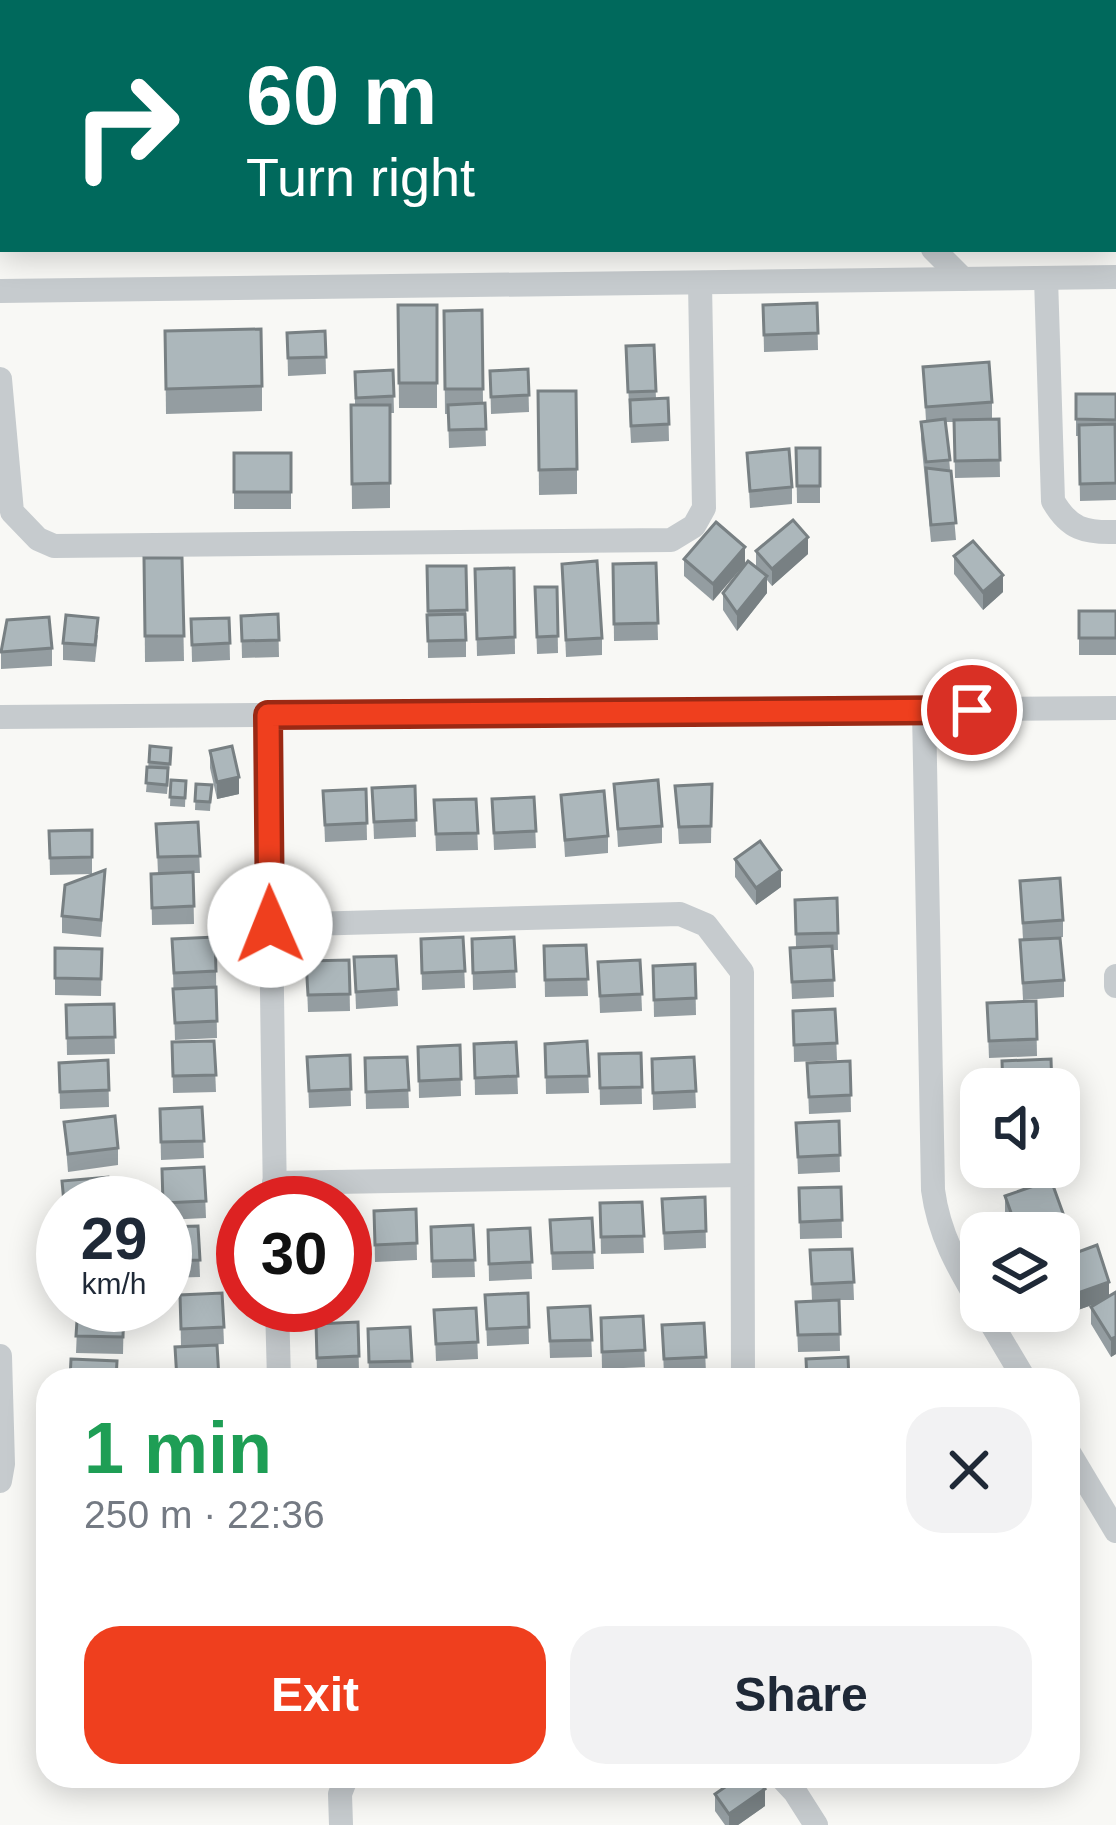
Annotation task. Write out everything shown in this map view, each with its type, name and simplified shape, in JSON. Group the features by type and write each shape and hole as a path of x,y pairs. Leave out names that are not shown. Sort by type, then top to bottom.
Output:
{"street":[{"path":"936,252 963,279"},
{"path":"0,291 1116,277"},
{"path":"1046,278 1053,501 1072,526 1088,533 1116,532"},
{"path":"0,379 12,512 38,539 54,546 671,540 694,526 704,508 700,283"},
{"path":"0,717 1116,708"},
{"path":"924,710 933,1190 947,1250 960,1272"},
{"path":"268,715 274,1176"},
{"path":"270,925 680,914 706,925 742,972 743,1368"},
{"path":"1116,976 1116,986"},
{"path":"372,1189 742,1175"},
{"path":"278,1332 279,1368"},
{"path":"996,1332 1018,1368"},
{"path":"0,1356 0,1481"},
{"path":"1080,1471 1116,1531"},
{"path":"341,1825 342,1788"},
{"path":"789,1788 816,1825"}],"building":[{"path":"817,303 818,333 764,335 763,305"},
{"path":"398,305 437,305 437,383 399,383"},
{"path":"482,310 483,389 445,389 444,311"},
{"path":"261,329 262,386 166,389 165,331"},
{"path":"325,331 326,357 288,358 287,333"},
{"path":"654,345 656,391 628,392 626,346"},
{"path":"989,362 992,402 926,407 923,367"},
{"path":"528,369 529,395 491,397 490,371"},
{"path":"393,370 394,396 356,398 355,372"},
{"path":"538,391 576,391 577,469 539,470"},
{"path":"1076,394 1116,394 1116,420 1076,419"},
{"path":"668,398 669,424 631,426 630,400"},
{"path":"485,403 486,429 449,430 448,405"},
{"path":"351,405 390,405 390,483 352,484"},
{"path":"945,419 950,460 926,462 921,422"},
{"path":"999,419 1000,460 955,461 954,420"},
{"path":"1115,424 1116,483 1080,484 1079,425"},
{"path":"796,448 820,448 820,486 797,486"},
{"path":"789,449 792,487 750,491 747,453"},
{"path":"234,453 291,453 291,492 234,492"},
{"path":"926,468 951,471 956,523 931,525"},
{"path":"793,520 808,537 772,569 756,551"},
{"path":"716,522 745,547 713,584 684,559"},
{"path":"973,541 1003,575 983,592 954,556"},
{"path":"144,558 182,558 184,636 145,636"},
{"path":"597,561 602,638 566,640 562,564"},
{"path":"748,561 767,576 737,613 723,593"},
{"path":"656,563 658,623 614,624 613,564"},
{"path":"427,566 466,566 467,610 428,611"},
{"path":"514,568 515,637 477,639 475,569"},
{"path":"535,587 557,587 558,636 537,637"},
{"path":"1079,611 1116,611 1116,638 1079,638"},
{"path":"278,614 279,640 242,641 241,616"},
{"path":"465,614 466,640 428,641 427,615"},
{"path":"66,615 98,618 95,645 63,643"},
{"path":"49,617 52,648 1,652 7,620"},
{"path":"229,618 230,643 192,645 191,619"},
{"path":"150,746 171,748 170,764 149,762"},
{"path":"232,746 239,777 217,782 210,751"},
{"path":"147,767 168,768 167,785 146,783"},
{"path":"171,780 186,781 185,798 170,797"},
{"path":"658,780 662,826 618,829 614,784"},
{"path":"196,784 212,785 210,802 195,801"},
{"path":"712,784 711,826 679,827 675,786"},
{"path":"415,786 416,820 374,822 372,788"},
{"path":"366,789 367,823 325,825 323,791"},
{"path":"604,791 608,836 565,840 561,795"},
{"path":"534,797 536,831 494,833 492,799"},
{"path":"476,799 478,833 436,834 434,800"},
{"path":"198,822 200,856 158,857 156,824"},
{"path":"92,830 92,857 50,858 49,831"},
{"path":"760,841 781,870 756,888 735,859"},
{"path":"105,870 101,920 62,916 65,885"},
{"path":"193,872 194,906 152,908 151,874"},
{"path":"1060,878 1063,920 1023,923 1020,881"},
{"path":"837,898 838,933 796,934 795,900"},
{"path":"215,937 216,971 174,973 172,939"},
{"path":"463,937 465,971 422,973 421,939"},
{"path":"514,937 516,971 473,973 472,939"},
{"path":"1060,938 1064,980 1023,983 1020,940"},
{"path":"586,945 588,979 545,980 544,946"},
{"path":"832,946 834,980 792,982 790,948"},
{"path":"55,948 102,949 101,979 55,978"},
{"path":"396,956 398,989 356,992 354,957"},
{"path":"349,960 350,994 308,995 306,961"},
{"path":"640,960 642,994 600,996 598,962"},
{"path":"695,964 696,998 654,1000 653,966"},
{"path":"216,987 217,1021 175,1023 173,989"},
{"path":"1036,1001 1037,1039 989,1041 987,1003"},
{"path":"114,1004 115,1037 67,1038 66,1005"},
{"path":"835,1009 837,1043 794,1045 793,1011"},
{"path":"214,1041 216,1075 173,1076 172,1042"},
{"path":"587,1041 589,1076 546,1077 545,1044"},
{"path":"516,1042 518,1076 475,1078 474,1044"},
{"path":"460,1045 461,1079 419,1081 418,1047"},
{"path":"641,1053 642,1087 600,1088 599,1054"},
{"path":"350,1055 351,1089 309,1091 307,1057"},
{"path":"407,1057 409,1090 366,1092 365,1058"},
{"path":"694,1057 696,1091 653,1093 652,1059"},
{"path":"1051,1059 1051,1068 1002,1068 1002,1061"},
{"path":"108,1060 109,1090 60,1092 59,1063"},
{"path":"850,1061 851,1095 809,1097 807,1063"},
{"path":"202,1107 204,1141 161,1142 160,1109"},
{"path":"115,1116 118,1148 68,1154 64,1122"},
{"path":"839,1121 840,1155 798,1157 796,1123"},
{"path":"204,1167 206,1201 192,1202 192,1176 162,1176 162,1169"},
{"path":"841,1187 842,1220 800,1222 799,1188"},
{"path":"1028,1188 1054,1188 1063,1212 1011,1212 1005,1196"},
{"path":"705,1197 706,1231 664,1233 662,1199"},
{"path":"642,1202 644,1236 601,1237 600,1203"},
{"path":"416,1209 417,1243 375,1245 374,1211"},
{"path":"592,1218 594,1252 552,1253 550,1220"},
{"path":"473,1225 475,1260 432,1261 431,1227"},
{"path":"192,1226 198,1226 200,1260 192,1260"},
{"path":"530,1228 532,1262 489,1264 488,1230"},
{"path":"1097,1245 1109,1282 1080,1292 1080,1251"},
{"path":"852,1249 854,1282 812,1284 810,1250"},
{"path":"1116,1292 1116,1337 1111,1339 1091,1307"},
{"path":"216,1293 216,1327 192,1328 192,1294"},
{"path":"528,1293 529,1327 487,1329 485,1295"},
{"path":"839,1300 840,1334 798,1335 796,1302"},
{"path":"590,1306 592,1340 550,1341 548,1308"},
{"path":"476,1308 478,1342 436,1344 434,1310"},
{"path":"643,1316 645,1350 602,1352 601,1318"},
{"path":"704,1323 706,1357 664,1359 662,1325"},
{"path":"410,1327 412,1361 369,1362 368,1332"},
{"path":"76,1332 123,1332 123,1337 76,1336"},
{"path":"316,1332 358,1332 359,1356 317,1358"},
{"path":"217,1345 218,1368 176,1368 175,1347"},
{"path":"848,1357 848,1368 806,1368 806,1359"},
{"path":"71,1359 117,1361 117,1368 71,1368"},
{"path":"724,1788 765,1789 729,1814 715,1794"}],"route":[{"path":"270,925 268,715 972,710"}]}
